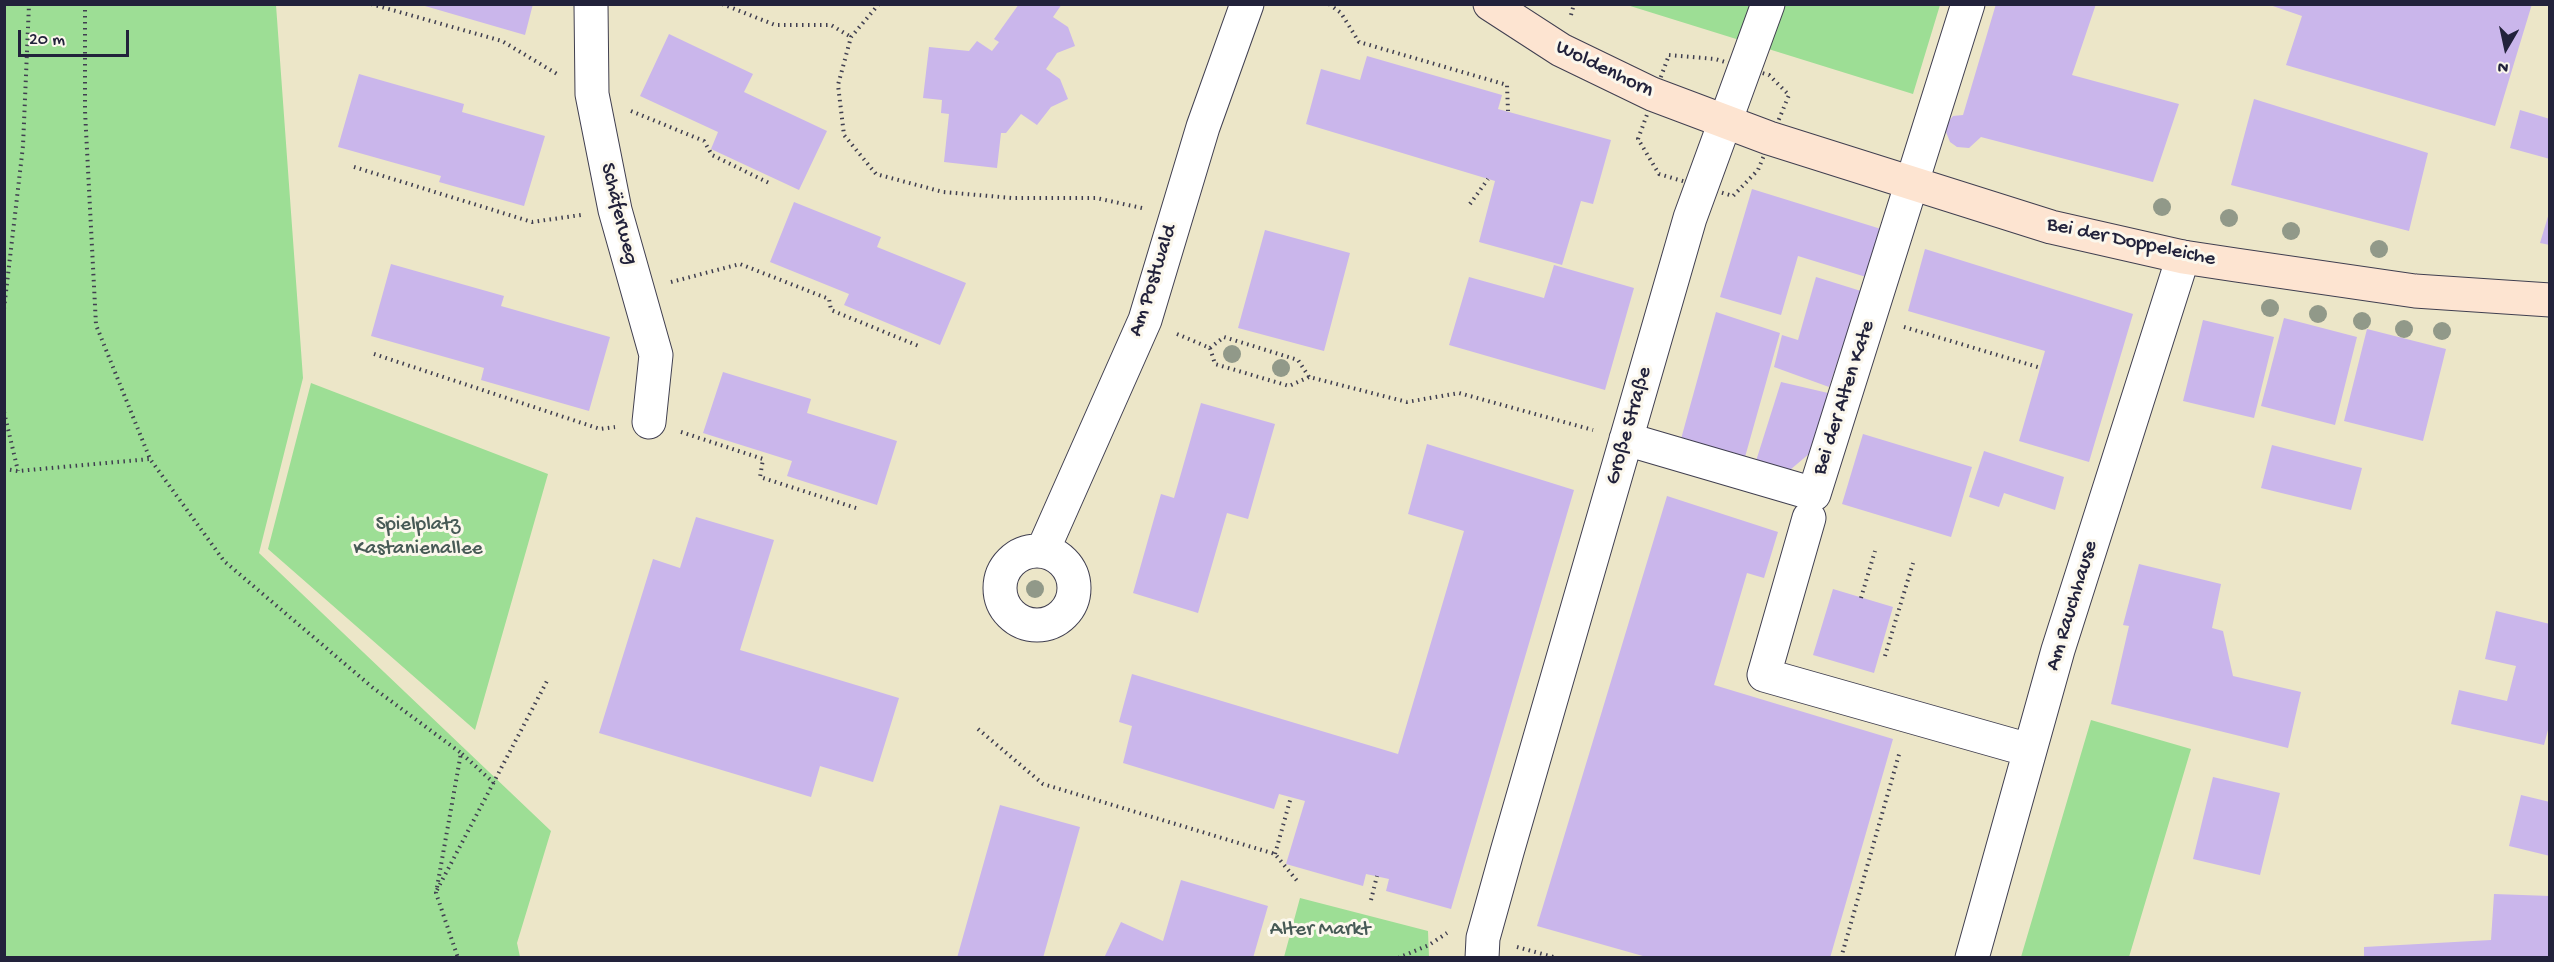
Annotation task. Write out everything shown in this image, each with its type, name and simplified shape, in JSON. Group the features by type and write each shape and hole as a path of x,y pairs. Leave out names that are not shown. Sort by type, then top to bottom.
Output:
{"street":[{"name":"Schäferweg","path":"591,4 592,94 615,210 656,355 649,422"},
{"name":"Am Postwald","path":"1043,550 1145,320 1203,127 1247,4"},
{"name":"Woldenhorn","path":"1490,4 1561,51 1652,94 1725,122"},
{"name":"Große Straße","path":"1482,957 1483,938 1507,852 1700,187 1768,4"},
{"path":"1913,183 1968,4"},
{"name":"Bei der Doppeleiche","path":"1725,122 2051,227 2183,257 2415,291 2550,300"},
{"name":"Bei der Alten Kate","path":"1626,439 1814,494 1913,183"},
{"name":"Am Rauchhause","path":"1971,957 2029,750 2183,257"},
{"path":"1809,518 1764,675 2029,750"}],"path":[{"path":"4,309 23,146 30,4"},
{"path":"85,4 85,111 96,325 150,459 224,561 372,687 461,753 494,783"},
{"path":"722,4 775,25 831,25 851,37"},
{"path":"879,4 851,37 838,85 844,135 876,174 943,192 1012,198 1096,198 1175,216"},
{"path":"1329,4 1341,13 1359,42 1507,85 1508,111"},
{"path":"354,168 532,222 615,210"},
{"path":"1470,204 1488,179"},
{"path":"638,291 740,264 830,299 831,310 921,346"},
{"path":"1871,317 2041,368"},
{"path":"1145,320 1210,348 1215,364 1289,386 1309,377 1407,402 1459,393 1626,439"},
{"path":"1210,348 1224,337 1298,360 1309,377"},
{"path":"4,412 18,471"},
{"path":"4,469 18,471 150,459"},
{"path":"1861,598 1875,551"},
{"path":"1886,656 1913,563"},
{"path":"435,893 547,681"},
{"path":"1840,957 1910,715"},
{"path":"978,729 1043,784 1275,854 1298,882"},
{"path":"458,957 435,893 461,753"},
{"path":"1275,854 1291,797"},
{"path":"1371,900 1377,876"},
{"path":"1398,957 1428,945 1455,928"}],"green space":[{"path":"5,4 276,5 303,378 259,553 551,831 517,943 520,957 5,957"},
{"path":"1627,5 1940,5 1913,94"},
{"name":"Spielplatz Kastanienallee","path":"311,383 548,474 475,730 268,549"},
{"path":"2091,720 2191,749 2129,957 2021,957"},
{"name":"Alter Markt","path":"1300,898 1428,931 1429,957 1284,957"}],"building":[{"path":"418,4 533,4 525,35"},
{"path":"1019,4 1062,4 1053,17 1068,27 1075,46 1057,53 1046,69 1060,79 1068,99 1051,107 1037,125 1021,114 1006,133 1001,133 997,168 944,162 949,114 941,113 942,100 923,98 929,47 969,51 977,41 992,51 999,42 994,39"},
{"path":"1996,4 2096,4 2072,75 2179,104 2153,182 1981,137 1969,148 1957,147 1950,142 1946,132 1948,122 1953,116 1963,115"},
{"path":"2267,4 2532,4 2495,126 2286,65 2302,16"},
{"path":"669,34 753,74 744,92 827,131 799,190 711,149 718,132 640,96"},
{"path":"1367,56 1502,95 1498,109 1611,140 1593,204 1581,201 1562,265 1479,242 1495,181 1306,124 1321,69 1360,80"},
{"path":"359,74 464,104 462,112 545,136 524,206 439,182 441,176 338,147"},
{"path":"2254,99 2428,153 2409,231 2231,185"},
{"path":"2520,110 2550,119 2550,159 2510,148"},
{"path":"1752,189 1881,229 1866,277 1798,256 1781,315 1720,297"},
{"path":"794,202 881,237 877,247 966,283 940,345 844,305 849,294 770,262"},
{"path":"2550,213 2550,245 2540,243"},
{"path":"1265,230 1350,253 1324,351 1238,328"},
{"path":"1925,249 2133,314 2089,462 2019,441 2045,351 1908,311"},
{"path":"391,264 504,296 501,306 610,337 589,411 481,380 484,368 371,336"},
{"path":"1554,265 1634,288 1605,390 1449,345 1469,277 1544,298"},
{"path":"1816,277 1861,291 1829,387 1774,367 1782,335 1798,340"},
{"path":"1716,312 1780,333 1745,457 1681,439"},
{"path":"2284,318 2357,337 2335,425 2261,406"},
{"path":"2203,320 2274,337 2254,418 2183,401"},
{"path":"2367,329 2446,349 2423,441 2344,421"},
{"path":"723,372 811,399 807,413 897,441 877,505 787,476 792,461 703,433"},
{"path":"1781,382 1828,393 1810,453 1790,470 1756,461"},
{"path":"1201,403 1275,424 1248,519 1227,513 1198,613 1133,593 1161,494 1174,498"},
{"path":"1863,434 1972,467 1951,537 1842,504"},
{"path":"1427,444 1574,490 1451,909 1386,891 1389,879 1366,874 1363,886 1286,864 1305,801 1279,794 1274,809 1123,763 1132,726 1119,722 1132,674 1398,754 1464,531 1408,514"},
{"path":"2272,445 2362,468 2351,510 2261,488"},
{"path":"1984,451 2064,477 2055,510 2004,493 1999,507 1969,497"},
{"path":"1667,496 1778,532 1764,578 1747,573 1714,685 1893,739 1830,958 1650,958 1537,926"},
{"path":"696,517 774,540 740,650 899,698 873,782 820,766 811,797 599,733 653,559 680,568"},
{"path":"2139,564 2221,584 2212,628 2223,631 2233,676 2301,692 2288,748 2111,704 2129,626 2123,625"},
{"path":"1833,589 1893,607 1874,673 1813,655"},
{"path":"2496,611 2550,624 2550,722 2544,745 2451,724 2459,690 2507,701 2516,666 2485,659"},
{"path":"2213,777 2280,793 2260,875 2193,859"},
{"path":"2521,795 2550,802 2550,856 2509,846"},
{"path":"1000,805 1080,827 1043,958 957,958"},
{"path":"1181,880 1268,906 1253,958 1104,958 1121,922 1163,941"},
{"path":"2494,894 2550,896 2550,958 2364,958 2364,947 2491,940"}]}
